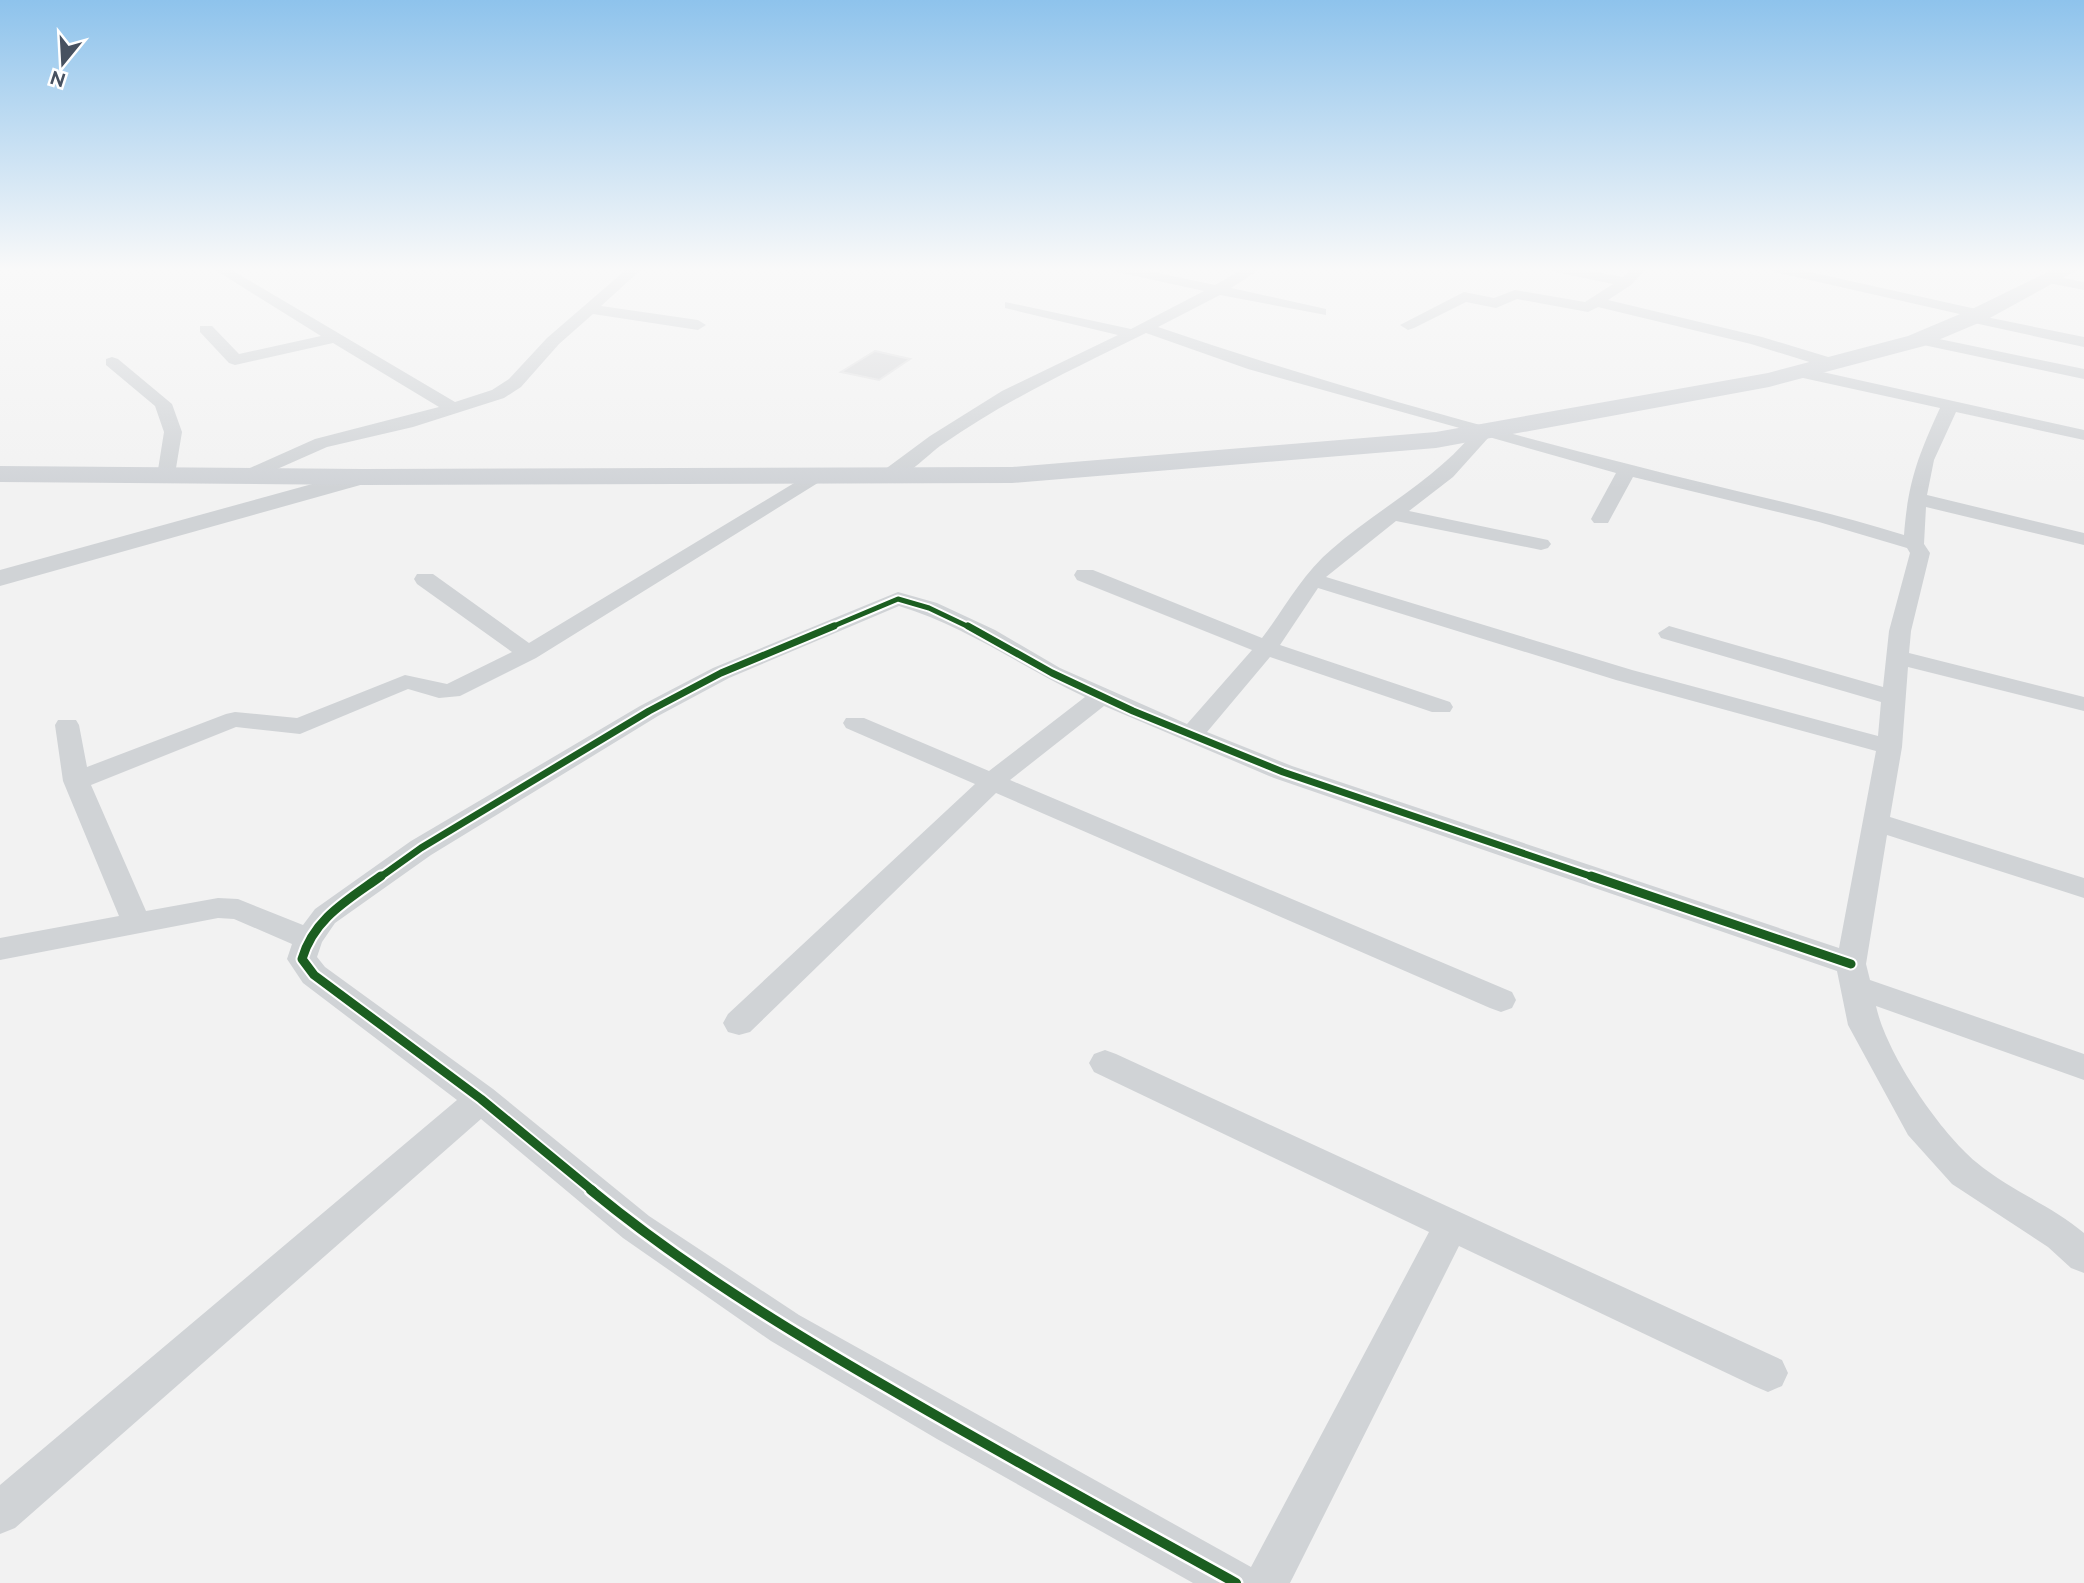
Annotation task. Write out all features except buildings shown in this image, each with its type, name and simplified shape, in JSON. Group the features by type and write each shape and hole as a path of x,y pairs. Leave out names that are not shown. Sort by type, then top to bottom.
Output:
{"main road":[{"path":"0,474 887,477 1025,474 1423,441 1489,432 1800,372 1913,342"}],"street":[{"path":"217,342 235,360 317,342"},
{"path":"341,342 454,409"},
{"path":"248,476 321,443 454,409 498,394 515,383 556,342"},
{"path":"887,477 936,440 1008,395 1118,342"},
{"path":"1176,342 1627,470 1825,517 1914,544"},
{"path":"1759,342 1832,364"},
{"path":"1929,342 2084,374"},
{"path":"112,362 163,404 173,432 167,475"},
{"path":"1800,372 2084,435"},
{"path":"1951,405 1925,460 1917,499 1914,544 1920,553 1900,631 1889,747 1853,976 1864,1025 1920,1125 1965,1173 2061,1236 2084,1256"},
{"path":"1191,734 1266,648 1317,573 1360,536 1451,471 1489,432"},
{"path":"1601,519 1627,470"},
{"path":"0,578 363,477"},
{"path":"76,780 235,719 300,726 405,682 418,682 439,692 452,691 528,653 814,477"},
{"path":"1917,499 2084,539"},
{"path":"1393,514 1541,544"},
{"path":"1085,575 1266,648 1441,707"},
{"path":"425,579 528,653"},
{"path":"1314,580 1624,675 1889,747"},
{"path":"1237,1583 951,1426 785,1328 636,1227 481,1099 314,975 302,959 308,939 325,916 421,848 649,711 721,673 887,603 906,601 929,608 987,635 1052,673 1102,696 1283,772 1853,976 2084,1067"},
{"path":"1669,633 1894,698"},
{"path":"1898,657 2084,704"},
{"path":"739,1023 992,782 1102,696"},
{"path":"855,723 1502,1000"},
{"path":"67,725 76,780 137,925"},
{"path":"1876,822 2084,888"},
{"path":"0,949 218,908 238,909 308,939"},
{"path":"1105,1063 1768,1373"},
{"path":"0,1513 481,1099"},
{"path":"1266,1583 1452,1224"}],"cycle path":[{"path":"1236,1583 951,1425 785,1328 636,1227 481,1099 314,975 302,959 308,939 325,916 421,848 649,711 721,673 898,599 929,608 987,635 1052,673 1133,711 1283,772 1851,964"}]}
